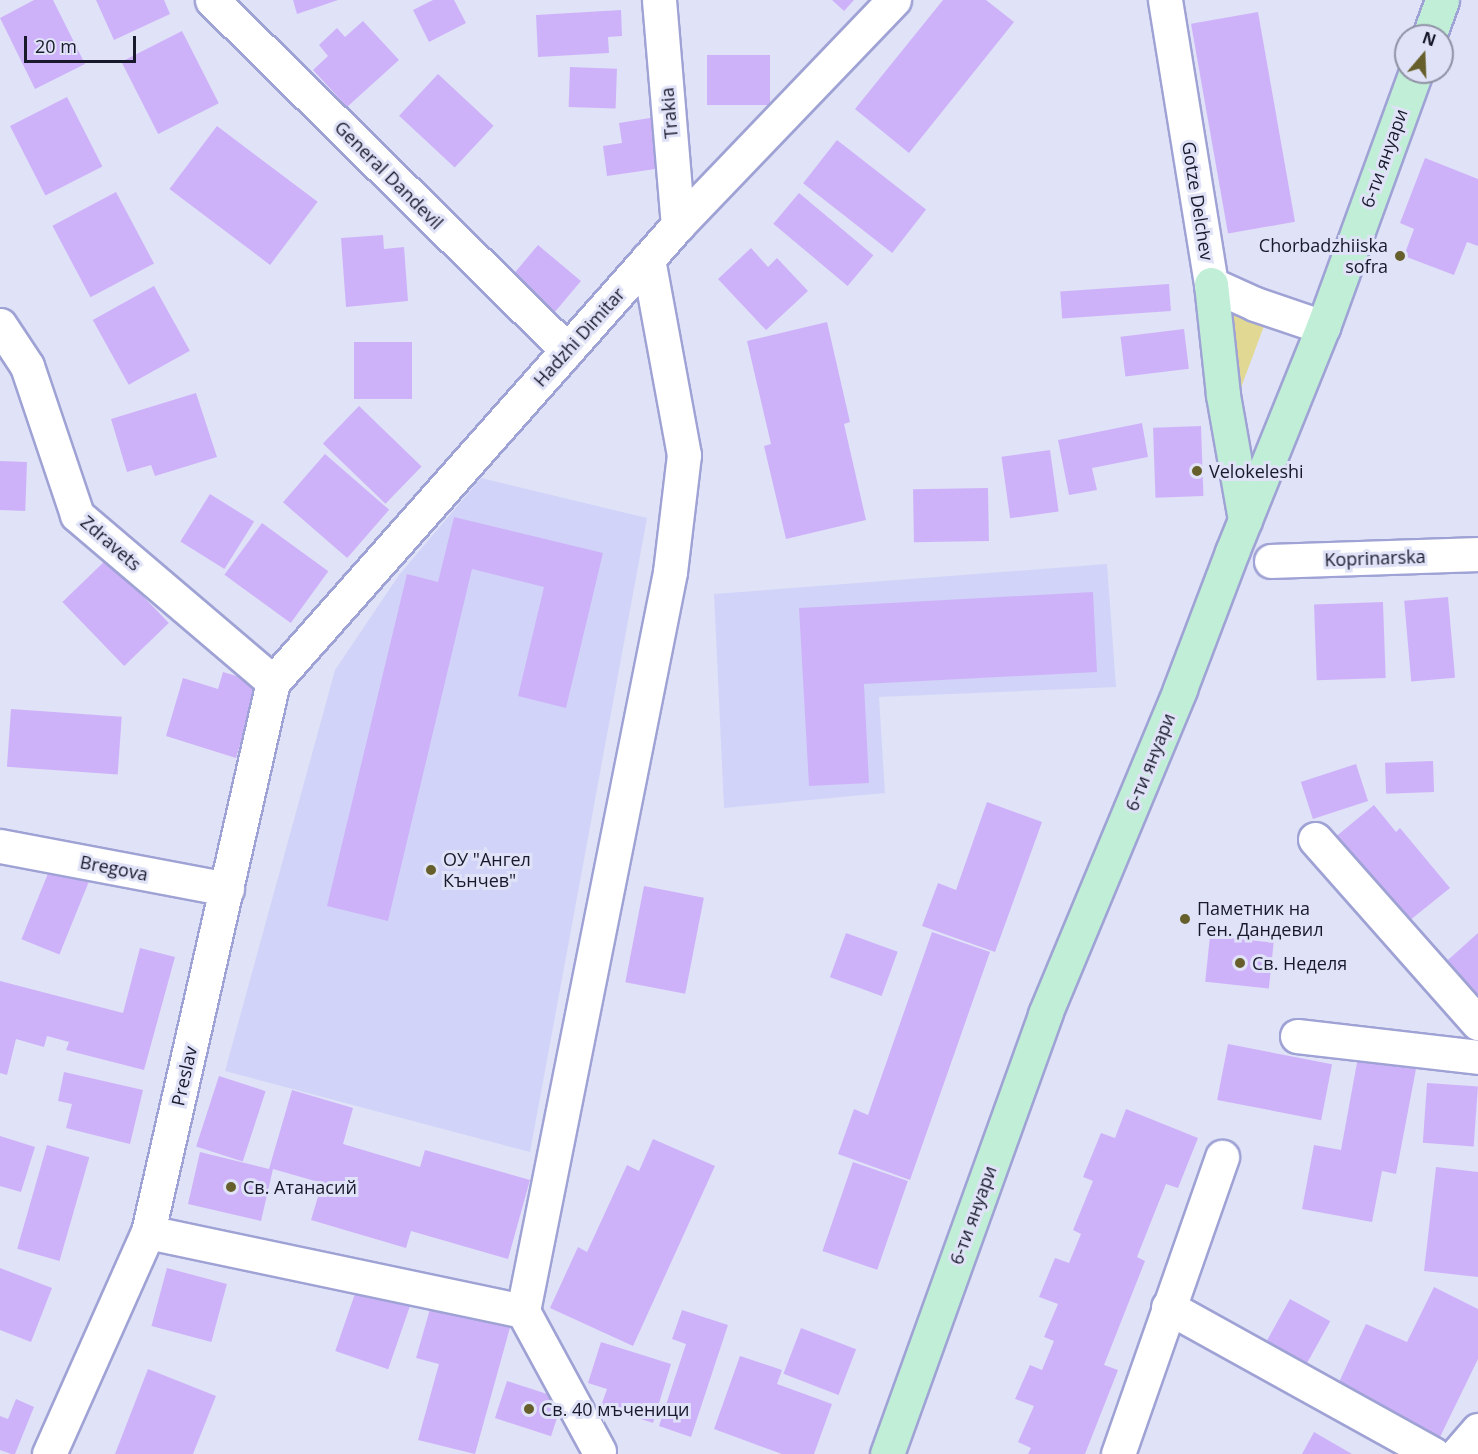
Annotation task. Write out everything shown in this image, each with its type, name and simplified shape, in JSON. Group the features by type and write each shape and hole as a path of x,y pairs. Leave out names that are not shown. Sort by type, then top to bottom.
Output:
{"main road":[{"path":"1433,24 1442,0"},
{"name":"6-ти януари","path":"887,1454 1045,1014 1180,689 1323,327 1412,84"},
{"path":"1211,284 1223,395 1245,520"}],"street":[{"name":"General Dandevil","path":"212,0 567,350"},
{"name":"Trakia","path":"659,0 678,225"},
{"name":"Hadzhi Dimitar","path":"273,682 678,225 894,0"},
{"name":"Gotze Delchev","path":"1165,0 1211,284 1256,304 1323,327"},
{"path":"600,1453 523,1311 670,572 684,455 648,258"},
{"name":"Zdravets","path":"0,325 27,366 77,515 273,682"},
{"name":"Koprinarska","path":"1271,561 1478,554"},
{"name":"Preslav","path":"49,1454 148,1232 273,682"},
{"path":"1315,839 1478,1023"},
{"name":"Bregova","path":"0,846 227,889"},
{"path":"1297,1036 1478,1057"},
{"path":"1118,1454 1222,1157"},
{"path":"148,1232 523,1311"},
{"path":"1168,1307 1433,1454"},
{"path":"1457,1454 1478,1430"}],"shaded area":[{"path":"1222,311 1264,326 1236,401"},
{"name":"ОУ \"Ангел Кънчев\"","path":"481,478 647,518 530,1152 225,1071 335,670 399,575"},
{"path":"1107,564 1116,687 879,697 885,793 724,808 714,594"}],"building":[{"path":"34,0 53,0 85,64 35,89 0,18"},
{"path":"96,0 164,0 170,14 114,40"},
{"path":"293,0 338,0 297,14"},
{"path":"433,0 454,0 466,23 429,42 413,10"},
{"path":"832,0 854,0 844,11"},
{"path":"943,0 986,0 1014,22 909,153 855,109"},
{"path":"621,10 622,36 608,37 609,53 538,57 536,15"},
{"path":"1258,12 1295,222 1228,234 1191,24"},
{"path":"363,21 399,60 347,107 313,70 328,56 319,45 337,28 345,37"},
{"path":"182,31 219,103 158,134 121,62"},
{"path":"707,55 770,55 770,105 707,105"},
{"path":"570,67 617,69 616,109 569,107"},
{"path":"438,74 494,126 455,168 399,116"},
{"path":"67,97 102,166 45,196 10,126"},
{"path":"662,116 669,167 607,176 603,146 622,143 619,123"},
{"path":"217,126 318,202 270,265 169,189"},
{"path":"837,140 926,210 892,253 803,183"},
{"path":"1425,158 1478,179 1478,246 1467,242 1454,275 1404,256 1414,229 1400,223"},
{"path":"116,192 154,264 90,297 52,226"},
{"path":"799,193 873,255 848,286 773,224"},
{"path":"383,235 384,249 404,247 408,301 346,307 341,238"},
{"path":"538,245 581,281 551,317 508,281"},
{"path":"751,248 768,267 777,258 808,291 766,330 718,279"},
{"path":"1169,284 1171,311 1062,319 1060,292"},
{"path":"154,286 190,351 129,385 93,320"},
{"path":"827,322 850,422 844,424 866,520 786,539 764,446 771,444 747,341"},
{"path":"1184,329 1189,369 1125,377 1120,337"},
{"path":"354,342 412,342 412,399 354,399"},
{"path":"196,393 217,457 155,476 151,465 127,472 111,419"},
{"path":"359,406 422,466 385,504 323,443"},
{"path":"1142,423 1148,457 1092,468 1097,490 1069,495 1058,440"},
{"path":"1201,426 1203,496 1155,498 1153,428"},
{"path":"1050,450 1059,511 1010,518 1001,457"},
{"path":"325,454 389,510 347,558 283,502"},
{"path":"0,461 27,462 25,511 0,510"},
{"path":"988,488 989,541 914,542 913,489"},
{"path":"210,494 254,522 224,569 180,541"},
{"path":"454,517 603,553 566,708 518,696 544,587 472,569 388,921 327,906 407,574 438,582"},
{"path":"262,523 328,571 291,623 224,575"},
{"path":"107,559 169,623 124,666 62,602"},
{"path":"1093,592 1097,672 864,684 869,783 809,786 799,608"},
{"path":"1448,597 1455,678 1411,682 1404,601"},
{"path":"1383,602 1386,678 1317,680 1314,604"},
{"path":"223,672 259,683 236,758 166,736 183,678 218,689"},
{"path":"11,709 122,717 118,775 7,767"},
{"path":"1433,761 1434,792 1386,794 1385,763"},
{"path":"1356,764 1368,801 1313,819 1301,782"},
{"path":"987,802 1042,822 995,952 922,926 938,883 956,890"},
{"path":"1374,805 1396,832 1400,828 1450,888 1404,925 1333,839"},
{"path":"51,866 89,881 59,955 21,939"},
{"path":"644,886 704,898 685,994 625,982"},
{"path":"932,932 990,952 910,1180 838,1154 854,1109 868,1115"},
{"path":"846,933 898,952 882,996 830,977"},
{"path":"1478,933 1478,1011 1439,968"},
{"name":"Св. Неделя","path":"1210,936 1274,943 1269,988 1205,982"},
{"path":"140,948 175,957 144,1070 66,1050 69,1042 47,1036 44,1047 16,1039 7,1075 0,1073 0,981 123,1013"},
{"path":"1228,1044 1332,1064 1321,1120 1217,1100"},
{"path":"1358,1057 1416,1069 1396,1174 1382,1171 1372,1222 1302,1209 1314,1145 1341,1150"},
{"path":"64,1072 143,1090 130,1144 66,1128 72,1104 58,1101"},
{"path":"219,1076 266,1091 243,1162 196,1146"},
{"path":"1427,1083 1478,1087 1474,1146 1423,1143"},
{"path":"292,1090 353,1108 343,1144 420,1167 425,1150 530,1180 508,1259 411,1231 406,1248 311,1220 322,1183 273,1169 261,1221 188,1204 200,1152 269,1169"},
{"path":"1126,1109 1198,1138 1178,1188 1166,1184 1137,1257 1145,1261 1104,1365 1118,1370 1085,1454 1028,1454 1031,1448 1018,1442 1034,1406 1015,1399 1030,1365 1042,1370 1054,1341 1044,1337 1058,1304 1039,1297 1055,1258 1069,1263 1081,1234 1073,1230 1093,1181 1083,1177 1101,1133 1115,1138"},
{"path":"0,1136 35,1147 21,1192 0,1186"},
{"path":"653,1139 715,1166 633,1346 550,1308 578,1247 587,1252 627,1165 639,1171"},
{"path":"47,1145 89,1157 60,1261 17,1249"},
{"path":"853,1162 908,1181 877,1270 822,1251"},
{"path":"1436,1167 1478,1172 1478,1277 1424,1271"},
{"path":"0,1268 52,1288 31,1342 0,1330"},
{"path":"167,1268 227,1284 211,1342 151,1326"},
{"path":"359,1282 412,1300 388,1369 335,1351"},
{"path":"1434,1287 1478,1309 1478,1359 1439,1439 1334,1393 1366,1324 1407,1342"},
{"path":"1290,1299 1330,1321 1306,1365 1266,1343"},
{"path":"432,1302 511,1324 475,1454 418,1440 439,1364 416,1358"},
{"path":"682,1310 728,1325 691,1437 659,1426 686,1344 672,1339"},
{"path":"801,1328 856,1349 839,1395 783,1374"},
{"path":"601,1342 671,1364 653,1423 601,1406 607,1389 588,1383"},
{"path":"740,1356 782,1370 777,1384 832,1404 814,1454 782,1454 714,1429"},
{"path":"148,1369 216,1396 193,1454 115,1454"},
{"name":"Св. 40 мъченици","path":"507,1381 563,1399 551,1436 495,1418"},
{"path":"16,1399 34,1407 15,1454 11,1454 0,1450 0,1416 8,1419"},
{"path":"1314,1432 1352,1454 1302,1454"}],"place":[{"name":"Chorbadzhiiska sofra","path":"1400,256"},
{"name":"Velokeleshi","path":"1197,471"},
{"name":"ОУ \"Ангел Кънчев\"","path":"431,870"},
{"name":"Паметник на Ген. Дандевил","path":"1185,919"},
{"name":"Св. Неделя","path":"1240,963"},
{"name":"Св. Атанасий","path":"231,1187"},
{"name":"Св. 40 мъченици","path":"529,1409"}]}
